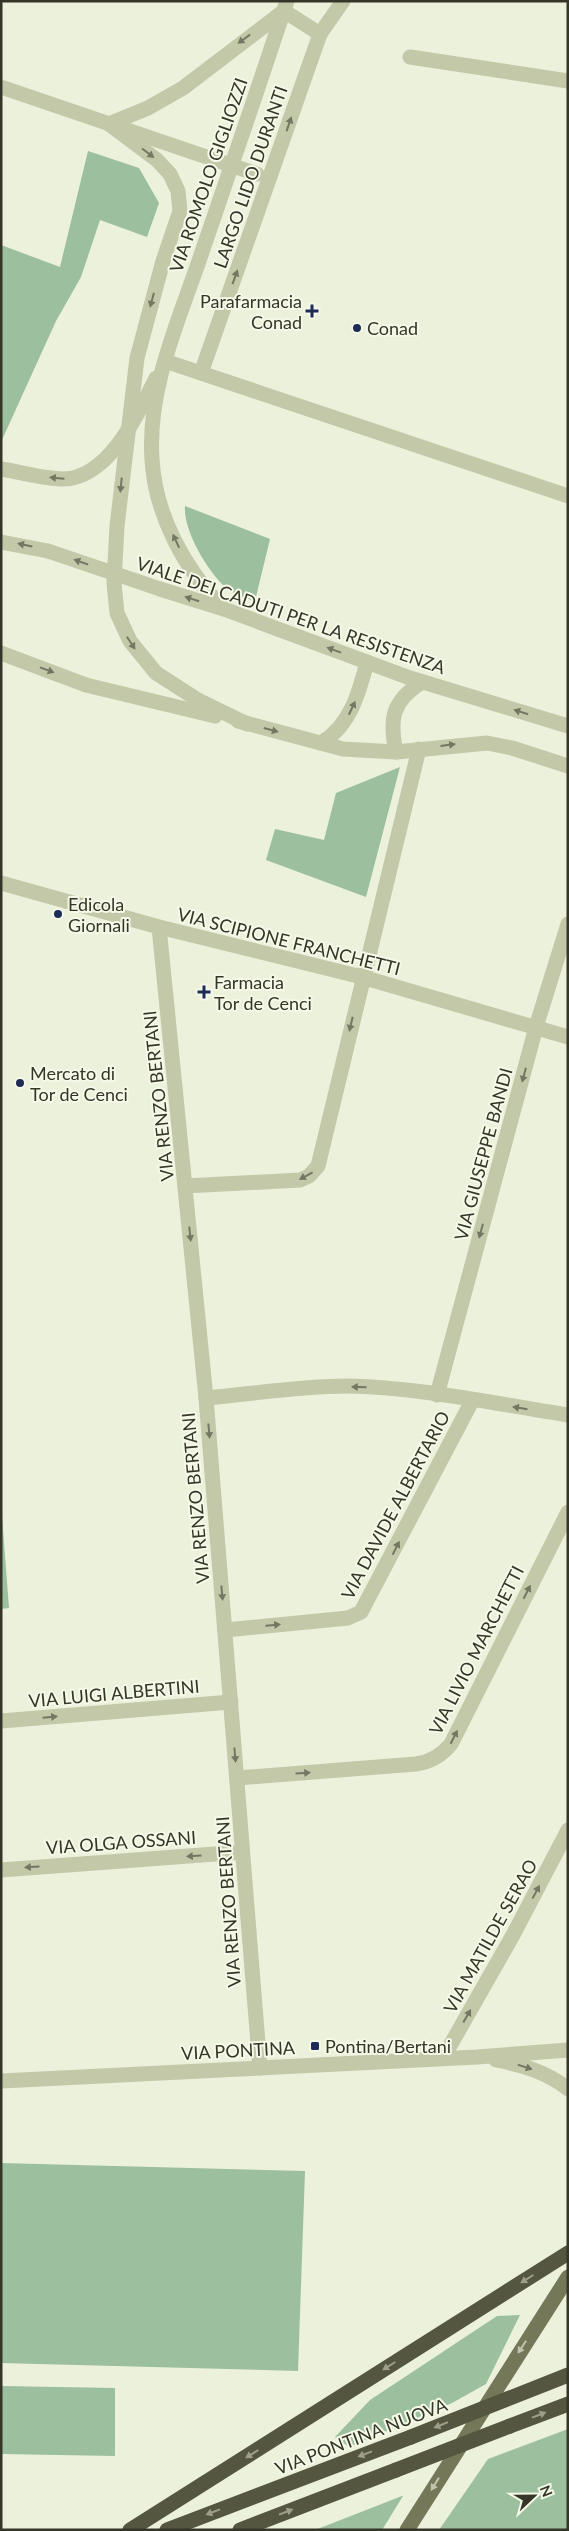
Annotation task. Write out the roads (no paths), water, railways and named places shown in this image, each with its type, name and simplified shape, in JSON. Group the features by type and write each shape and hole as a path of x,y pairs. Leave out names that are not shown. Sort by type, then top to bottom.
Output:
{"highway":[{"path":"130,2530 568,2253"},
{"name":"VIA PONTINA NUOVA","path":"167,2530 568,2375"},
{"path":"240,2530 568,2404"}],"main road":[{"path":"407,2530 568,2277"}],"street":[{"name":"LARGO LIDO DURANTI","path":"201,372 264,175 320,34 343,1"},
{"path":"110,124 148,108 183,88 286,6 320,34"},
{"name":"VIA ROMOLO GIGLIOZZI","path":"224,609 202,586 184,559 168,523 156,487 152,458 152,432 165,362 286,6"},
{"path":"410,56 568,81"},
{"path":"1,87 264,175"},
{"name":"VIA ROMOLO GIGLIOZZI","path":"110,124 157,160 170,174 178,191 180,211 163,261 136,358 126,436"},
{"path":"165,362 201,372 568,496"},
{"name":"VIA ROMOLO GIGLIOZZI","path":"1,469 53,478 71,478 100,462 126,436 165,362"},
{"path":"126,436 117,526 114,583 117,613 124,631 142,658 163,678 198,700 246,724"},
{"name":"VIALE DEI CADUTI PER LA RESISTENZA","path":"1,542 48,551 224,609 422,682 568,726"},
{"path":"1,653 86,685 321,744 353,750 396,752 487,743 512,748 568,766"},
{"path":"321,744 334,734 346,719 360,689 367,662"},
{"path":"396,752 392,728 394,712 404,696 422,682"},
{"path":"186,1186 300,1180 314,1172 319,1162 362,977 419,749"},
{"name":"VIA SCIPIONE FRANCHETTI","path":"1,883 159,927 362,977 568,1037"},
{"name":"VIA GIUSEPPE BANDI","path":"437,1395 536,1027 568,924"},
{"name":"VIA RENZO BERTANI","path":"159,927 206,1398 260,2068"},
{"path":"206,1398 345,1386 384,1388 568,1415"},
{"name":"VIA DAVIDE ALBERTARIO","path":"225,1630 351,1618 361,1612 472,1401"},
{"name":"VIA LIVIO MARCHETTI","path":"237,1778 416,1764 428,1762 443,1753 451,1744 568,1512"},
{"name":"VIA LUIGI ALBERTINI","path":"1,1722 231,1702"},
{"name":"VIA MATILDE SERAO","path":"443,2058 513,1935 568,1830"},
{"name":"VIA OLGA OSSANI","path":"1,1870 242,1852"},
{"name":"VIA PONTINA","path":"1,2081 477,2057 568,2050"},
{"name":"VIA PONTINA","path":"477,2057 523,2066 548,2076 568,2089"}],"place":[{"name":"Parafarmacia Conad","path":"312,311"},
{"name":"Conad","path":"357,328"},
{"name":"Edicola Giornali","path":"58,914"},
{"name":"Farmacia Tor de Cenci","path":"204,992"},
{"name":"Mercato di Tor de Cenci","path":"20,1083"},
{"name":"Pontina/Bertani","path":"315,2046"}]}
